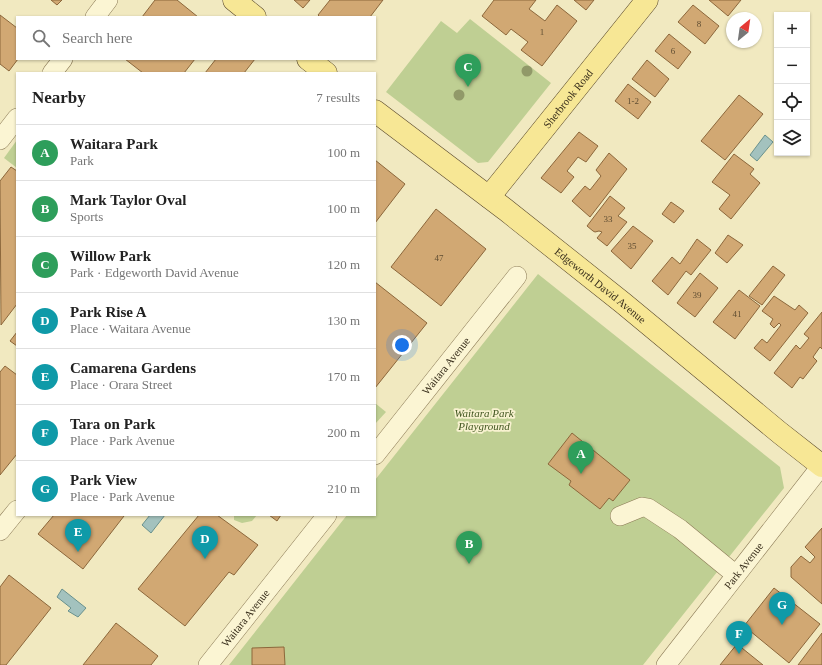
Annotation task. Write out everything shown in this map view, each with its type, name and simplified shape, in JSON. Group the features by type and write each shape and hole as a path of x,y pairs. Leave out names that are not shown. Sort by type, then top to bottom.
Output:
{"main road":[{"path":"234,0 254,16"},
{"name":"Sherbrook Road","path":"489,197 647,0"},
{"path":"309,60 325,72"},
{"name":"Edgeworth David Avenue","path":"376,112 506,210 623,303 774,429 822,465"}],"street":[{"path":"96,16 108,0"},
{"path":"53,72 61,60"},
{"path":"0,140 16,119"},
{"name":"Waitara Avenue","path":"376,454 517,276"},
{"name":"Park Avenue","path":"666,665 822,465"},
{"path":"620,516 642,507 648,508 680,530 736,575"},
{"path":"0,531 16,511"},
{"name":"Waitara Avenue","path":"208,665 326,516"}],"green space":[{"path":"470,19 551,83 488,162 478,163 386,92 441,21 457,33"},
{"path":"16,141 16,167 4,158"},
{"name":"Waitara Park Playground","path":"538,274 780,467 784,488 643,665 229,665 346,516 376,516 376,479"},
{"path":"376,404 386,412 376,423"},
{"path":"234,516 256,516 252,521 242,523 234,520"}],"water":[{"path":"765,135 773,142 757,161 750,155"},
{"path":"149,516 164,516 151,533 142,525"},
{"path":"62,589 86,608 78,617 68,611 71,608 57,597"}],"building":[{"path":"51,0 62,0 57,5"},
{"path":"155,0 177,0 197,16 143,16"},
{"path":"294,0 310,0 303,8"},
{"path":"330,0 383,0 371,16 318,15"},
{"path":"494,0 536,0 529,9 545,21 557,5 577,21 542,66 521,50 528,42 511,29 506,35 482,16"},
{"path":"574,0 594,0 586,10"},
{"path":"709,0 741,0 731,12 726,12 726,14"},
{"path":"693,5 719,26 705,44 678,22"},
{"path":"0,15 16,27 16,60 17,60 9,71 0,64"},
{"path":"669,34 691,52 678,69 655,51"},
{"path":"126,60 194,60 185,72 142,72"},
{"path":"215,60 254,60 245,72 206,72"},
{"path":"647,60 669,79 655,97 632,79"},
{"path":"628,84 651,102 638,119 615,101"},
{"path":"739,95 763,114 725,160 701,141"},
{"path":"579,132 598,146 586,162 578,157 567,171 574,177 561,193 541,178"},
{"path":"609,153 627,169 590,217 572,201 585,186 590,190 601,176 596,170"},
{"path":"734,154 754,169 750,174 760,183 731,219 719,209 730,195 712,182"},
{"path":"376,161 405,184 376,222"},
{"path":"11,167 16,170 16,305 1,325 0,181"},
{"path":"610,196 625,208 618,216 627,222 607,246 597,238 602,232 595,232 587,226"},
{"path":"671,202 684,211 674,223 662,214"},
{"path":"436,209 486,249 441,306 391,267"},
{"path":"633,226 653,241 631,269 611,251"},
{"path":"728,235 743,245 727,263 715,253"},
{"path":"697,239 711,250 691,275 686,271 668,295 652,281 672,257 680,264"},
{"path":"773,266 785,275 762,305 749,296"},
{"path":"700,273 718,288 695,317 677,303"},
{"path":"376,283 427,323 376,387"},
{"path":"739,290 760,306 735,339 713,322"},
{"path":"774,296 795,310 799,305 808,313 770,361 754,348 762,339 767,343 781,325 779,323 774,328 770,324 773,319 762,311"},
{"path":"822,312 822,349 820,347 813,357 817,361 803,379 800,377 792,388 774,373 796,345 800,349 809,338 804,334"},
{"path":"16,333 16,345 10,341"},
{"path":"5,366 16,374 16,455 0,475 0,372"},
{"path":"572,433 630,480 613,501 609,498 600,509 569,485 571,481 548,464"},
{"path":"53,516 124,516 83,569 38,534"},
{"path":"198,516 218,516 258,545 234,575 229,572 185,626 138,589"},
{"path":"270,516 280,516 277,521"},
{"path":"822,528 822,604 791,577 791,567 801,556 810,563 815,557 805,547"},
{"path":"9,575 51,608 6,665 0,665 0,587"},
{"path":"774,588 820,624 789,663 744,626"},
{"path":"116,623 158,656 151,665 83,665"},
{"path":"822,633 822,665 798,665"},
{"path":"737,644 763,665 720,665"},
{"path":"284,647 285,665 252,665 252,648"}],"place":[{"name":"Willow Park","path":"468,87"},
{"name":"Waitara Park","path":"581,474"},
{"name":"Camarena Gardens","path":"78,552"},
{"name":"Park Rise A","path":"205,559"},
{"name":"Mark Taylor Oval","path":"469,564"},
{"name":"Park View","path":"782,625"},
{"name":"Tara on Park","path":"739,654"}]}
